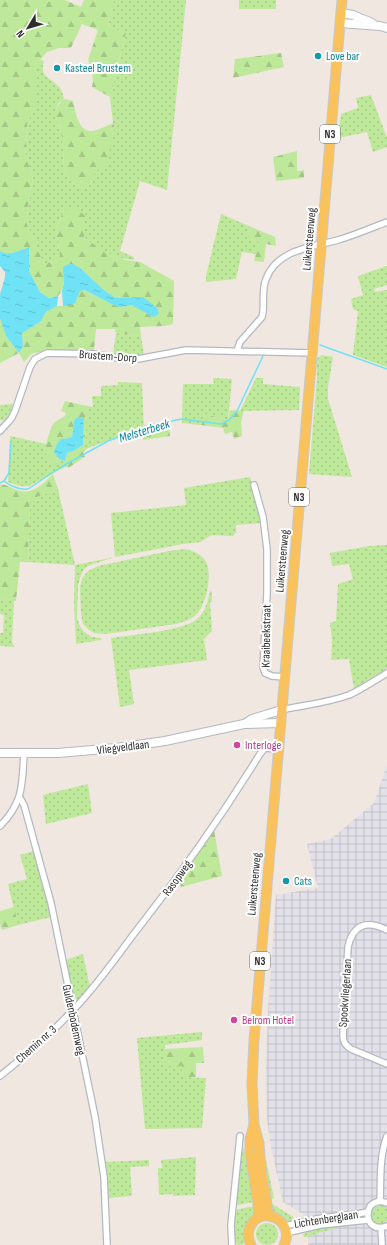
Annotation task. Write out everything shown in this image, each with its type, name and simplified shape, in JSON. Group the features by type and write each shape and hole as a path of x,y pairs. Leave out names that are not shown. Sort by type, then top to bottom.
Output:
{"main road":[{"name":"Luikersteenweg","path":"270,1216 259,1143 254,1125 252,1084 255,1017 342,0"},
{"path":"340,18 353,15 383,27"},
{"name":"Vliegveldlaan","path":"244,724 252,719 281,710"},
{"name":"Vliegveldlaan","path":"0,753 65,753 124,748 244,724 280,723"},
{"name":"Luikersteenweg","path":"254,1125 250,1139 253,1174 259,1212 258,1218"},
{"path":"248,1243 248,1235 251,1225 258,1218 270,1216 278,1219 285,1230 286,1238 284,1245"}],"street":[{"path":"237,351 240,342 262,317 264,307 264,283 270,271 280,260 289,254 349,236 387,222"},
{"name":"Brustem-Dorp","path":"1,428 11,420 30,367 35,359 41,355 54,353 74,353 138,359 186,350 312,352"},
{"name":"Kraaibeekstraat","path":"254,485 263,517 267,549 267,593 263,667 265,673 272,676 284,677"},
{"path":"281,710 315,704 342,697 362,688 387,673"},
{"name":"Rasopweg","path":"72,1012 99,980 188,863 260,754 265,748 278,749"},
{"path":"0,826 20,798 24,753"},
{"name":"Guldenbodemweg","path":"20,798 24,805 51,903 72,1012 95,1117 102,1159 106,1199 107,1245"},
{"name":"Spookvliegerlaan","path":"387,930 372,924 364,926 359,928 350,940 348,947 343,1035 343,1041 350,1050 387,1064"},
{"name":"Chemin nr. 3","path":"0,1076 72,1012"},
{"path":"232,1245 231,1225 240,1136"},
{"path":"380,1201 380,1169 387,1136"},
{"path":"387,1203 380,1201 372,1205 368,1212 368,1220 374,1226 381,1228 387,1226"},
{"name":"Lichtenberglaan","path":"285,1230 322,1218 368,1212"},
{"name":"Lichtenberglaan","path":"285,1230 368,1220"},
{"path":"381,1228 382,1245"}],"shaded area":[{"path":"387,765 387,1245 308,1245 309,1241 303,1214 283,1202 271,1147 267,1120 266,1067 268,1011 276,895 318,888 307,844 331,839 374,803"}],"green space":[{"path":"0,0 65,0 81,7 84,0 114,0 108,26 126,33 110,97 92,87 92,70 88,60 98,30 82,24 71,48 59,48 47,52 35,67 35,107 27,123 26,157 33,179 26,222 44,264 52,262 60,256 56,229 64,210 73,208 80,211 85,216 84,238 107,253 126,260 140,262 174,281 173,324 140,327 141,336 116,333 115,329 96,329 94,351 39,352 31,354 24,362 19,353 23,346 22,333 40,322 46,312 57,306 68,306 80,291 84,290 121,307 132,305 141,309 147,314 157,308 136,298 116,298 105,291 80,268 64,267 62,289 58,296 49,298 40,292 29,271 29,247 11,253 3,253 0,251"},
{"path":"114,0 186,0 167,190 140,181 120,251 134,257 134,260 114,256 96,246 79,232 64,210 56,229 60,256 52,262 44,264 26,222 33,179 26,157 27,123 35,107 35,67 40,60 44,61 44,74 62,91 64,99 58,104 56,117 61,132 64,170 70,181 84,189 91,184 94,172 99,169 115,128 110,97 126,33 108,26"},
{"path":"239,0 276,0 276,9 239,9"},
{"path":"281,53 284,67 233,78 235,59"},
{"path":"371,95 387,138 387,147 373,152 367,132 338,138 341,114 358,108 356,98"},
{"path":"64,99 73,101 77,117 83,128 92,131 113,123 115,128 112,136 107,167 103,170 99,169 96,171 90,185 84,189 70,181 64,170 61,132 56,117 56,110"},
{"path":"297,151 297,171 304,170 304,178 276,181 273,157"},
{"path":"221,214 251,227 247,238 259,242 256,254 242,252 236,279 206,282 206,276"},
{"path":"251,227 275,237 276,246 266,244 264,262 254,261 259,242 247,238"},
{"path":"387,266 387,285 374,289 375,292 387,290 387,367 353,355 358,311 353,309 351,299 363,295 358,276"},
{"path":"0,318 6,336 19,353 0,363"},
{"path":"116,333 141,336 144,355 113,354"},
{"path":"322,355 333,357 328,387 328,399 352,477 309,474 317,378 316,359"},
{"path":"213,378 232,379 228,420 204,414 201,425 182,423 183,384 214,384"},
{"path":"256,378 263,378 263,384 300,387 299,410 240,411"},
{"path":"118,382 142,383 144,432 122,435 86,449 87,406 93,407 92,396 101,396 101,386 118,385"},
{"path":"65,401 87,406 86,449 83,453 85,457 68,468 65,461 67,453 83,445 84,417 76,418 74,421 72,437 64,439 54,452 59,459 53,463 47,457 45,450 52,425 65,416 66,413 61,411"},
{"path":"13,404 8,418 5,421 0,420 0,405"},
{"path":"230,410 244,411 241,422 242,436 234,439 232,432 225,434 223,428 201,425 204,414 228,420"},
{"path":"152,424 154,433 169,429 170,436 143,440 144,425"},
{"path":"10,436 46,444 46,452 51,461 53,463 59,459 65,461 67,466 29,486 18,486 8,482"},
{"path":"53,474 58,489 34,498 30,502 28,562 20,562 16,601 0,598 0,485 6,485 18,491 29,491 39,487"},
{"path":"250,477 262,523 236,525 236,532 233,536 212,535 201,542 115,557 111,513 186,505 184,488"},
{"path":"58,489 75,565 28,562 30,502 34,498"},
{"path":"387,545 387,668 354,689 349,659 331,660 332,641 330,623 336,621 338,584 353,579 349,564 332,566 330,553 369,546"},
{"path":"185,549 202,557 206,562 209,574 209,582 203,604 194,617 176,624 105,634 94,633 83,624 80,589 83,577 88,571 98,566"},
{"path":"115,557 86,567 82,572 78,585 77,618 80,626 84,632 92,637 101,638 101,640 76,644 74,601 75,565"},
{"path":"210,591 212,592 212,601 210,602 212,631 204,639 207,660 129,670 134,704 120,707 111,638 181,627 190,623 202,614"},
{"path":"0,598 14,600 12,641 14,647 0,646 0,633 3,633 4,615 0,614"},
{"path":"88,784 92,813 46,824 43,795"},
{"path":"214,830 222,876 181,887 178,878"},
{"path":"34,851 51,917 18,925 8,884 27,879 20,855"},
{"path":"14,907 18,925 2,930 0,924 0,911"},
{"path":"83,954 90,987 73,1008 63,961"},
{"path":"202,1032 202,1040 165,1045 166,1066 182,1066 183,1077 206,1078 202,1128 145,1129 137,1038"},
{"path":"203,1047 204,1063 196,1063 196,1077 183,1077 182,1066 166,1066 165,1049"},
{"path":"244,1147 246,1162 249,1162 254,1202 237,1205 240,1155"},
{"path":"196,1157 195,1195 159,1195 158,1168 162,1168 161,1160"},
{"path":"149,1160 149,1166 130,1167 132,1196 107,1198 104,1162"},
{"path":"265,1160 274,1198 270,1200 264,1172"},
{"path":"271,1203 295,1219 291,1221 292,1224 288,1224 272,1213"},
{"path":"382,1205 387,1208 387,1222 379,1224 374,1222 371,1214 375,1207"},
{"path":"254,1206 257,1211 244,1243 242,1245 238,1245 233,1239 235,1210"},
{"path":"353,1222 356,1225 335,1228 306,1237 304,1237 303,1234 307,1233 306,1230 324,1225 325,1228 353,1225"},
{"path":"263,1223 271,1223 278,1230 278,1238 271,1245 263,1245 256,1238 256,1230"}],"water":[{"path":"29,247 29,271 40,292 49,298 58,296 57,306 46,312 40,322 22,333 23,346 19,353 6,336 0,318 0,294 5,272 0,266 0,251 3,253 11,253"},
{"path":"71,263 80,268 105,291 116,298 143,297 157,308 159,314 153,317 132,305 121,307 116,306 84,290 80,291 75,303 68,306 63,306 63,267"},
{"path":"79,417 84,417 83,445 67,453 65,461 59,459 54,452 57,444 61,439 72,437 74,421"}],"waterway":[{"name":"Melsterbeek","path":"320,345 387,369"},
{"name":"Melsterbeek","path":"4,481 15,487 28,489 61,467 108,441 155,424 182,419 221,424 229,420 237,411 263,356"},
{"path":"4,481 9,473 11,441"},
{"name":"Melsterbeek","path":"0,483 4,481"}],"place":[{"name":"Love bar","path":"318,56"},
{"name":"Kasteel Brustem","path":"57,68"},
{"name":"Interloge","path":"237,745"},
{"name":"Cats","path":"286,881"},
{"name":"Belrom Hotel","path":"234,1020"}]}
